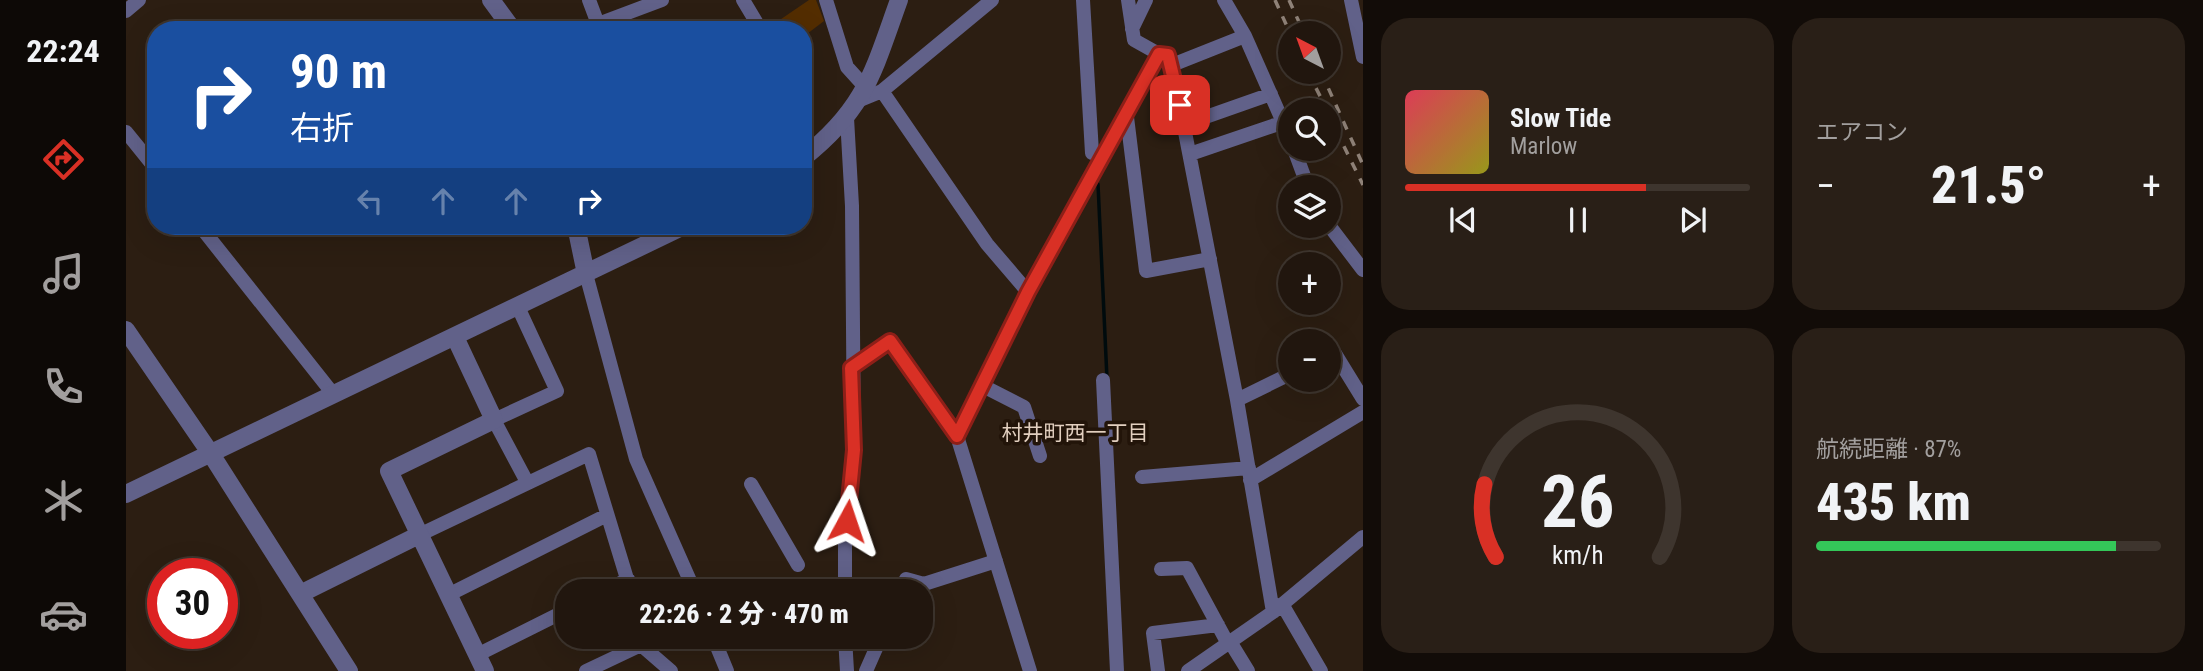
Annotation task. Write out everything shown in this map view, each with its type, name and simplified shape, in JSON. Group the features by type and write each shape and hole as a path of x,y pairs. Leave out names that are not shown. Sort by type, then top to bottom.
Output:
{"street":[{"path":"126,10 139,0"},
{"path":"491,0 506,21"},
{"path":"589,0 597,21"},
{"path":"606,21 662,0"},
{"path":"743,0 756,21"},
{"path":"826,0 847,67 1028,292"},
{"path":"870,93 899,0"},
{"path":"812,150 870,93 992,0"},
{"path":"1083,0 1092,153"},
{"path":"1128,0 1134,40 1159,54 1168,55 1172,65 1249,474 1278,608 1321,671"},
{"path":"1131,31 1146,0"},
{"path":"1224,0 1245,36 1278,109"},
{"path":"1351,0 1363,57"},
{"path":"1172,65 1245,36"},
{"path":"957,436 1028,292 1127,117 1159,54"},
{"path":"1183,125 1271,94"},
{"path":"1127,117 1146,271 1210,259"},
{"path":"845,579 845,545 854,450 851,368 852,206 847,118"},
{"path":"1190,154 1278,124"},
{"path":"126,132 147,158"},
{"path":"207,235 334,395"},
{"path":"578,235 636,459 689,579"},
{"path":"126,494 666,235"},
{"path":"1339,238 1363,270"},
{"path":"518,307 557,391 389,471 481,663 555,617"},
{"path":"126,330 211,454 349,671"},
{"path":"454,337 527,482"},
{"path":"851,368 890,341 957,436 1031,671"},
{"path":"1341,363 1363,399"},
{"path":"1102,380 1117,671"},
{"path":"1237,400 1278,380"},
{"path":"983,386 1024,407 1040,456"},
{"path":"1142,477 1249,474 1363,412"},
{"path":"300,594 589,454 627,579"},
{"path":"751,484 798,565"},
{"path":"448,595 606,516"},
{"path":"1188,671 1278,608 1363,537"},
{"path":"933,581 996,561"},
{"path":"1161,569 1187,568 1218,625 1248,671"},
{"path":"1158,671 1153,633 1218,625"},
{"path":"586,671 626,649"},
{"path":"648,649 671,671"},
{"path":"718,649 727,671"},
{"path":"846,649 847,671"},
{"path":"866,671 876,649"}],"shaded area":[{"path":"809,0 816,0 824,21 812,30 812,21 778,21"}],"waterway":[{"path":"1098,184 1107,379"}],"railway":[{"path":"1275,0 1285,21"},
{"path":"1289,0 1299,21"},
{"path":"1314,84 1321,98"},
{"path":"1326,84 1363,165"},
{"path":"1341,140 1363,185"}],"district":[{"name":"村井町西一丁目","path":"1075,433"}],"route":[{"path":"847,521 854,450 851,368 890,341 957,436 1028,292 1127,117 1159,54 1168,55 1180,105"}]}
